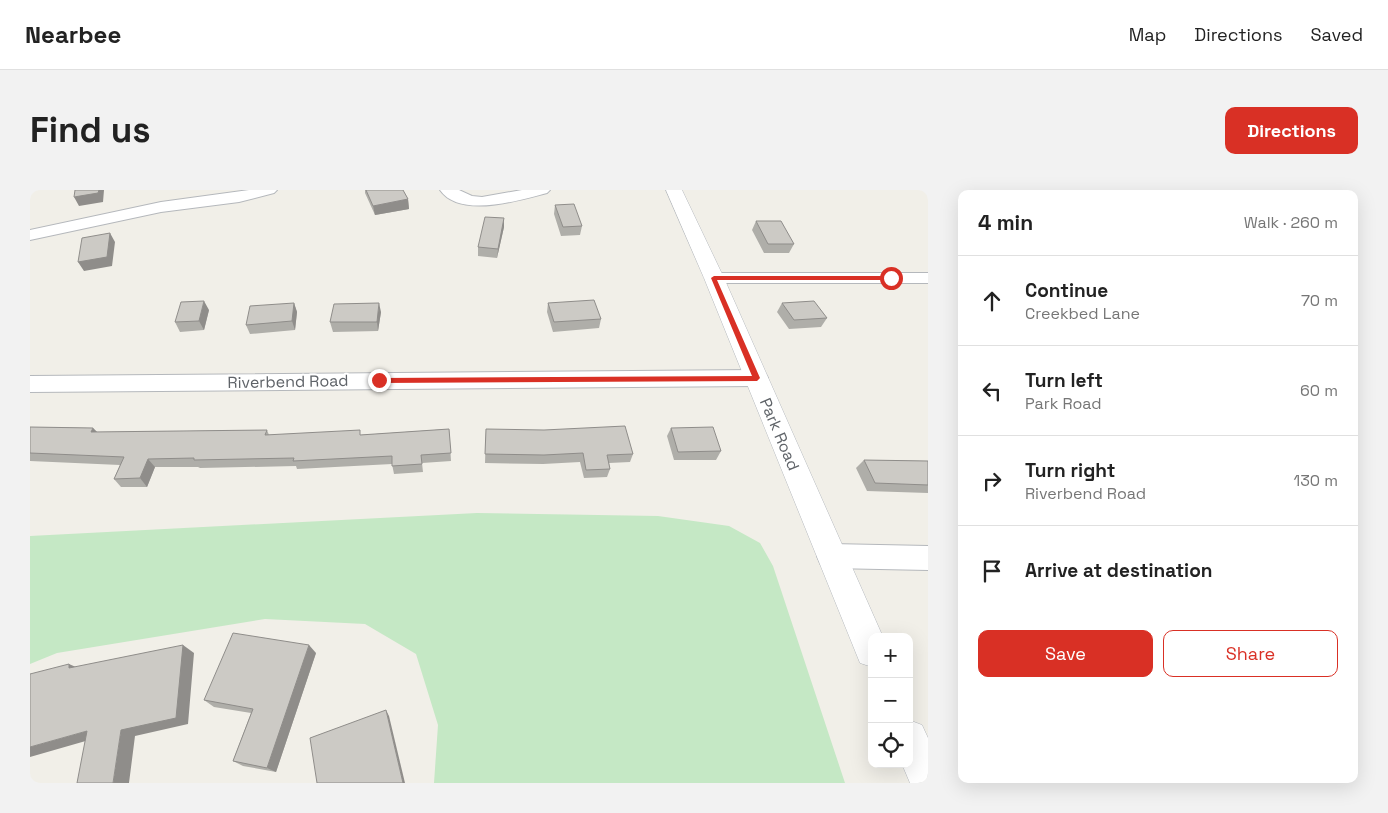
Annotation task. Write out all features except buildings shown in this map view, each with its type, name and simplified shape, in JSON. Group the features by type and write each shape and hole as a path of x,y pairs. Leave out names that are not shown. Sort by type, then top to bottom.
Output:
{"main road":[{"name":"Park Road","path":"674,190 757,378 868,642"},
{"path":"913,747 928,781"}],"street":[{"path":"30,235 161,207 239,197 269,190"},
{"path":"448,190 463,198 490,202 542,190"},
{"path":"714,278 928,278"},
{"name":"Riverbend Road","path":"30,384 757,378"},
{"path":"831,556 928,558"}],"green space":[{"path":"477,513 658,516 729,526 760,543 773,566 845,783 434,783 438,725 416,654 365,624 265,619 57,653 30,664 30,536"}],"route":[{"path":"379,380 651,378 721,380 757,378 714,278 891,278"}]}
